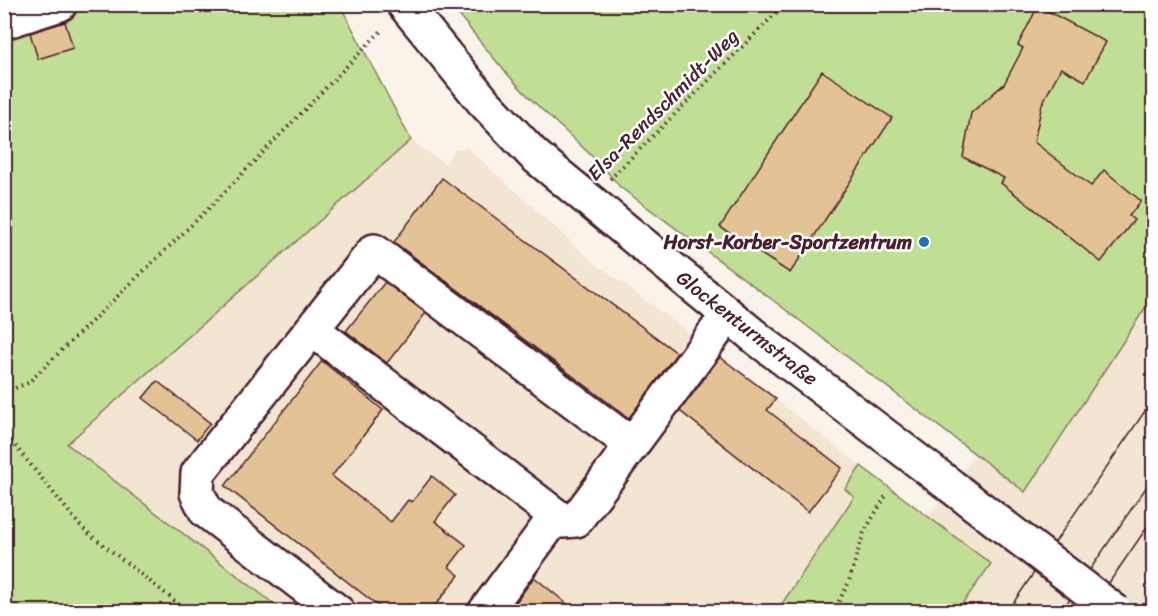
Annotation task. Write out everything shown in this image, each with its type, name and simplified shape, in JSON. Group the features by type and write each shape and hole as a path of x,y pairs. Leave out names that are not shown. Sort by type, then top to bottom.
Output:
{"street":[{"path":"4,22 60,4"},
{"name":"Glockenturmstraße","path":"393,17 483,100 534,155 588,201 728,315 1116,612"},
{"path":"338,612 206,511 196,493 198,472 375,251 632,444"},
{"path":"313,330 563,521 576,520 728,315"},
{"path":"485,612 556,516"}],"path":[{"name":"Elsa-Rendschmidt-Weg","path":"588,201 784,4"},
{"path":"4,392 28,384 208,209 393,17"},
{"path":"4,432 82,528 189,612"},
{"path":"833,612 848,584 864,532 887,494"}],"shaded area":[{"path":"411,140 445,164 455,149 468,148 592,261 706,345 861,466 845,489 854,497 777,611 283,612 66,444"},
{"path":"1153,296 1154,567 1141,583 1153,593 1153,611 957,611 990,564 929,515 976,454 1025,492"}],"green space":[{"path":"4,5 340,5 411,140 67,444 283,611 5,611"},
{"name":"Horst-Korber-Sportzentrum","path":"451,5 1153,5 1153,296 1025,492 620,187 598,162 515,83"},
{"path":"861,466 991,564 957,611 777,611 854,497 845,489"}],"building":[{"path":"1038,6 1106,42 1085,81 1061,68 1042,104 1034,142 1091,186 1104,170 1141,201 1129,216 1134,220 1101,262 1001,183 1004,178 963,157 971,113 1004,84 1023,48 1018,45"},
{"path":"65,22 73,48 38,59 30,33"},
{"path":"822,71 892,118 790,273 720,227"},
{"path":"442,178 677,353 629,418 394,242"},
{"path":"385,282 426,313 387,363 346,331"},
{"path":"720,357 776,399 767,410 842,468 808,512 680,411"},
{"path":"322,361 383,410 332,476 391,522 408,500 412,502 432,476 455,495 435,521 466,545 449,567 459,575 430,612 386,612 225,486"},
{"path":"157,381 210,423 197,440 143,398"},
{"path":"534,577 577,612 509,612"}],"tram line":[{"path":"1007,612 1154,398"},
{"path":"1061,612 1154,476"},
{"path":"1089,612 1154,517"}],"place":[{"name":"Horst-Korber-Sportzentrum","path":"924,242"}]}
